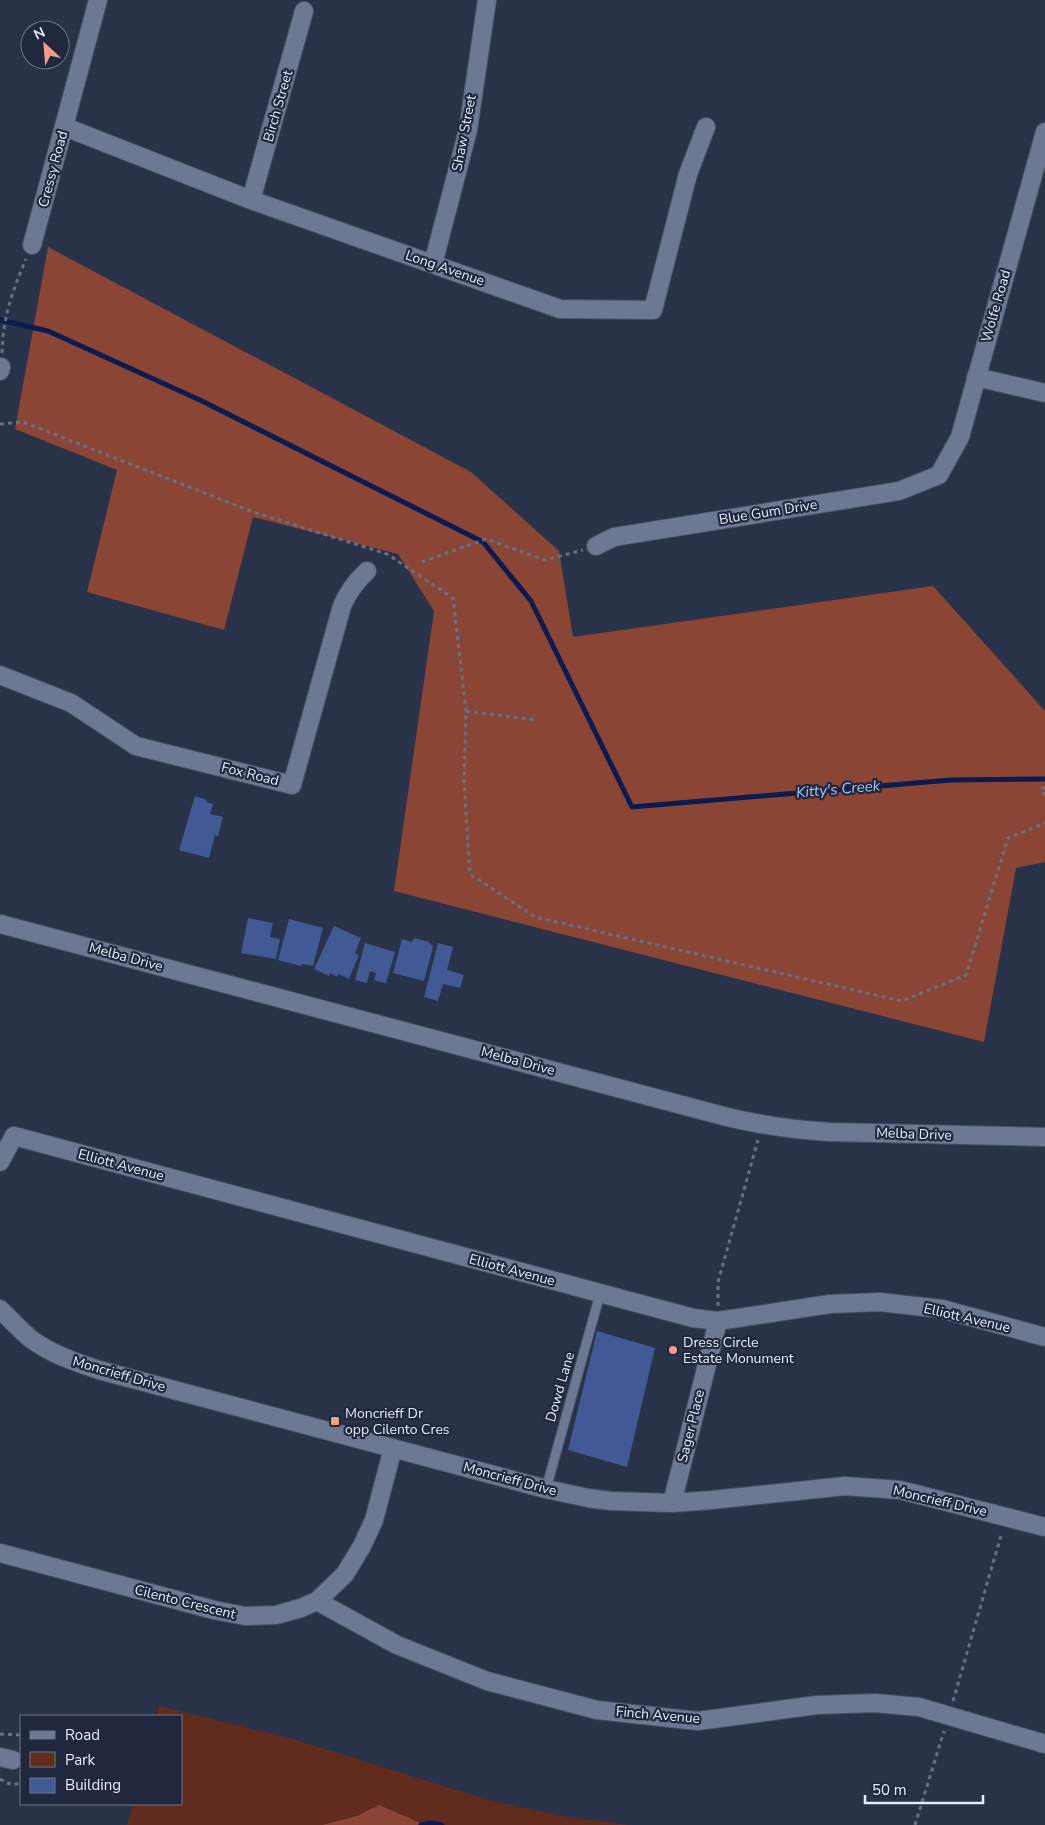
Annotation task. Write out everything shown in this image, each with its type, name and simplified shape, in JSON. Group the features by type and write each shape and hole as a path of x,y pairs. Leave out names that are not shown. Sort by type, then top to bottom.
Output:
{"street":[{"name":"Cressy Road","path":"32,245 98,0"},
{"name":"Shaw Street","path":"433,264 468,130 487,0"},
{"name":"Birch Street","path":"251,200 304,11"},
{"name":"Long Avenue","path":"64,127 251,200 560,309 653,310 688,174 706,127"},
{"name":"Wolfe Road","path":"939,475 960,437 1045,132"},
{"path":"976,377 1045,393"},
{"name":"Blue Gum Drive","path":"596,546 614,537 899,492 939,475"},
{"name":"Fox Road","path":"0,675 71,703 136,746 292,785 339,613 348,592 367,571"},
{"name":"Melba Drive","path":"0,924 763,1125 795,1130 830,1132 1045,1137"},
{"name":"Elliott Avenue","path":"0,1162 14,1136 693,1318 718,1321 830,1304 880,1302 942,1309 1045,1337"},
{"name":"Moncrieff Drive","path":"0,1309 30,1338 64,1358 99,1370 546,1489 611,1500 672,1502 712,1500 845,1486 900,1490 1045,1527"},
{"name":"Sager Place","path":"672,1502 718,1321"},
{"name":"Cilento Crescent","path":"0,1553 205,1608 246,1616 276,1615 317,1601 345,1574 362,1546 374,1520 393,1448"},
{"name":"Finch Avenue","path":"317,1601 397,1645 487,1681 598,1710 698,1721 818,1705 875,1703 919,1707 1045,1744"}],"lane":[{"name":"Dowd Lane","path":"546,1489 600,1294"}],"path":[{"path":"2,336 10,297 32,245"},
{"path":"0,424 23,422 253,512 387,554 452,598 466,711 464,782 470,874 535,917 902,1001 966,975 1008,838 1045,823"},
{"path":"422,562 486,539 545,560 596,546"},
{"path":"466,711 537,720"},
{"path":"1045,788 1041,788 1045,797"},
{"path":"718,1321 718,1282 763,1125"},
{"path":"915,1825 949,1716 1006,1517"},
{"path":"0,1734 20,1735"},
{"path":"0,1779 12,1785 20,1783"}],"green space":[{"path":"159,1706 286,1737 495,1802 568,1817 630,1825 127,1825 133,1805 182,1805 182,1715 157,1715"}],"shaded area":[{"path":"48,247 471,472 559,551 573,637 933,586 1045,711 1045,862 1016,868 984,1042 394,891 434,611 398,554 253,517 224,630 87,592 117,470 15,429"},
{"path":"379,1805 423,1824 437,1825 322,1825 357,1816"}],"building":[{"path":"195,796 213,804 210,814 223,817 218,836 215,835 209,858 179,850"},
{"path":"248,918 273,923 270,937 280,939 276,959 241,953"},
{"path":"289,919 323,928 313,966 302,964 301,966 278,960"},
{"path":"334,926 361,938 355,953 359,955 349,979 338,974 337,977 330,973 329,976 314,969"},
{"path":"414,938 429,942 433,947 424,981 393,973 402,939 412,942"},
{"path":"365,943 395,952 386,983 374,980 376,973 370,971 367,983 355,980"},
{"path":"438,943 453,947 447,970 464,975 460,988 443,984 438,1001 424,997"},
{"path":"597,1331 655,1348 627,1467 568,1450"}],"waterway":[{"name":"Kitty's Creek","path":"0,320 48,331 202,401 483,542 531,601 632,807 951,780 1045,779"},
{"path":"421,1825 430,1823 442,1825"}],"place":[{"name":"Dress Circle Estate Monument","path":"673,1350"},
{"name":"Moncrieff Dr opp Cilento Cres","path":"335,1421"}]}
